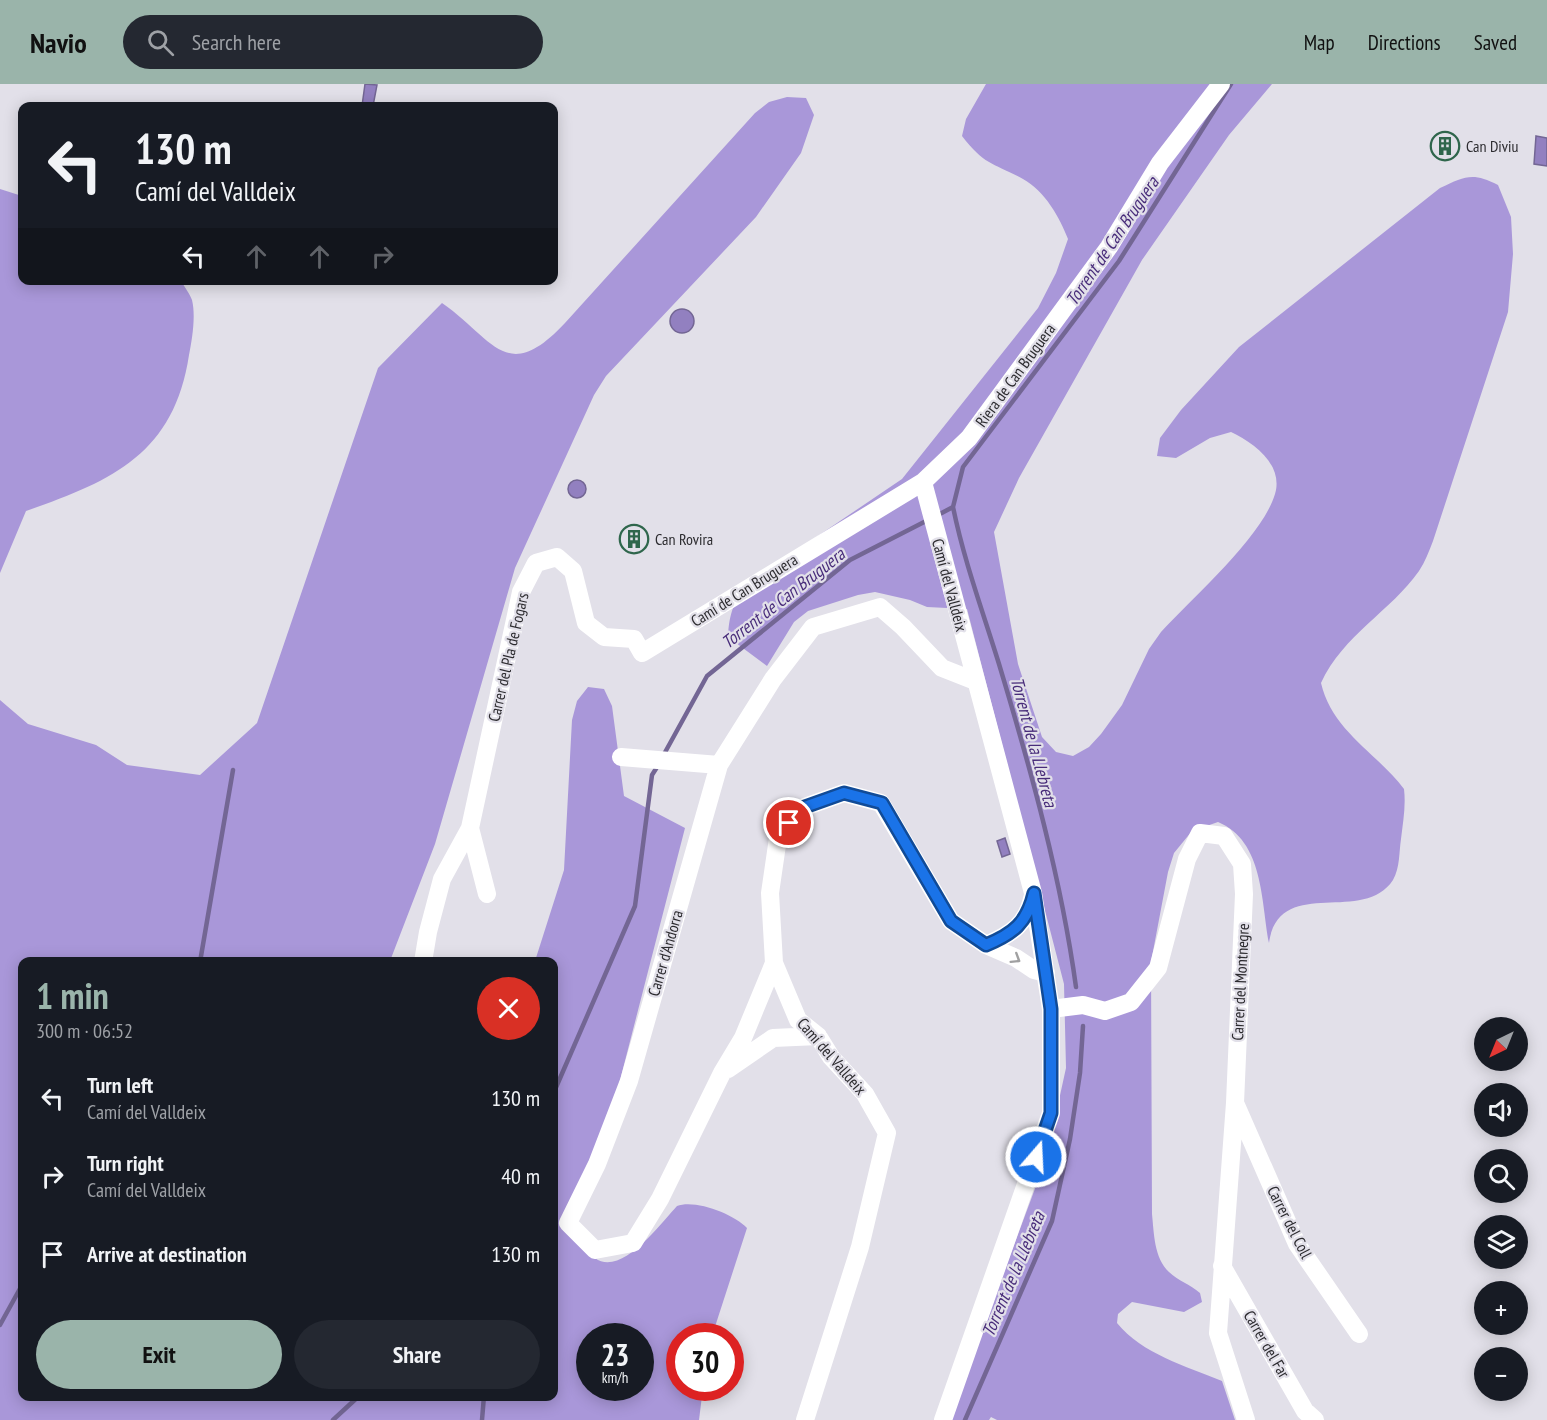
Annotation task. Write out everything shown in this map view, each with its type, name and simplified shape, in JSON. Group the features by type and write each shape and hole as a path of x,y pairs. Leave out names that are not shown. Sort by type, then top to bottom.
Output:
{"street":[{"name":"Riera de Can Bruguera","path":"923,482 969,438 1109,247 1160,164 1221,84"},
{"name":"Camí de Can Bruguera","path":"634,639 642,653 923,482"},
{"name":"Camí del Valldeix","path":"923,482 1034,893"},
{"name":"Carrer del Pla de Fogars","path":"424,957 442,879 470,828 520,592 536,563 557,557 573,571 586,623 604,638 634,639"},
{"name":"Carrer d'Andorra","path":"774,963 743,1038 722,1073 660,1199 633,1243 595,1250 568,1223 597,1164 629,1081 719,765 772,679 813,627 880,607 903,627 942,668 975,681"},
{"path":"621,758 719,765"},
{"name":"Camí del Valldeix","path":"805,1420 860,1247 887,1133 865,1094 831,1057 818,1036 798,1020 774,963 770,893 778,838 799,809 844,793 882,803 951,921 986,945 1010,954 1034,970 1046,974"},
{"name":"Carrer del Pla de Fogars","path":"470,828 487,894"},
{"name":"Carrer del Montnegre","path":"1051,1009 1083,1005 1105,1011 1131,1002 1158,968 1186,859 1200,833 1224,836 1242,864 1244,894 1235,1103 1218,1334 1246,1420"},
{"path":"986,945 1009,935 1030,912 1034,893"},
{"path":"943,1420 1051,1113 1051,1009 1034,893"},
{"name":"Carrer d'Andorra","path":"722,1073 773,1038 818,1036"},
{"name":"Carrer del Coll","path":"1235,1103 1297,1244 1359,1334"},
{"name":"Carrer del Far","path":"1222,1266 1305,1411 1315,1420"}],"shaded area":[{"path":"365,84 377,85 374,102 363,102"},
{"path":"986,84 1272,84 1229,135 1142,260 1019,478 994,532 1018,664 1042,737 1056,752 1073,756 1089,747 1101,734 1122,705 1149,649 1161,632 1244,545 1270,507 1276,490 1274,471 1256,447 1231,432 1210,438 1176,458 1157,456 1160,438 1181,410 1239,347 1440,188 1463,178 1482,178 1498,185 1511,217 1513,254 1508,312 1433,541 1423,564 1408,585 1354,637 1330,666 1321,683 1335,715 1345,728 1404,789 1399,860 1393,880 1379,893 1362,900 1305,905 1288,911 1276,922 1269,943 1258,874 1244,843 1233,831 1218,822 1192,831 1174,853 1168,872 1151,962 1152,1214 1160,1260 1173,1275 1200,1293 1202,1302 1184,1312 1132,1302 1118,1314 1117,1323 1127,1334 1152,1351 1222,1381 1235,1420 997,1420 991,1417 989,1420 949,1420 1046,1159 1066,1068 1064,984 967,609 927,607 910,600 875,592 858,595 808,611 794,622 767,666 728,637 733,607 750,582 902,479 1038,308 1056,273 1068,239 1051,206 1031,184 984,159 962,136 966,119"},
{"path":"787,97 806,98 814,115 801,153 756,217 606,376 594,395 515,568 435,844 392,957 18,957 18,1401 558,1401 558,957 536,957 564,870 572,720 577,701 588,687 604,689 612,706 624,796 685,828 610,1119 566,1227 591,1255 605,1262 617,1261 628,1255 651,1235 677,1206 685,1204 714,1209 747,1228 716,1323 666,1323 666,1401 701,1401 699,1420 0,1420 0,700 28,724 96,745 127,765 200,775 257,723 378,368 442,303 488,342 501,350 514,354 528,352 545,342 565,323 755,113 769,102"},
{"path":"1536,136 1547,138 1547,166 1534,164"},
{"path":"0,189 18,195 18,285 183,285 192,300 194,313 191,342 181,389 169,417 154,440 134,459 111,475 86,488 26,511 0,573"},
{"path":"682,309 690,313 694,321 690,329 682,333 674,329 670,321 674,313"},
{"path":"577,480 583,483 586,489 583,495 577,498 571,495 568,489 571,483"},
{"path":"1005,838 1010,854 1002,857 997,841"}],"waterway":[{"name":"Torrent de Can Bruguera","path":"936,516 953,507 963,467 1119,261 1231,84"},
{"name":"Torrent de la Llebreta","path":"953,507 968,567 1011,704 1044,824 1062,905 1076,987"},
{"name":"Torrent de Can Bruguera","path":"663,756 707,676 850,560 928,520"},
{"name":"Torrent de Can Bruguera","path":"558,1083 635,906 652,775 659,764"},
{"path":"201,957 233,770"},
{"name":"Torrent de la Llebreta","path":"965,1420 1052,1221 1070,1139 1080,1073 1083,1026"},
{"path":"0,1325 18,1292"},
{"path":"333,1420 354,1401"},
{"name":"Torrent de Can Bruguera","path":"482,1420 484,1401"}],"place":[{"name":"Can Diviu","path":"1445,146"},
{"name":"Can Rovira","path":"634,539"}],"route":[{"path":"789,823 799,809 844,793 882,803 951,921 986,945 1009,935 1030,912 1034,893 1051,1009 1051,1113 1036,1157"}]}
